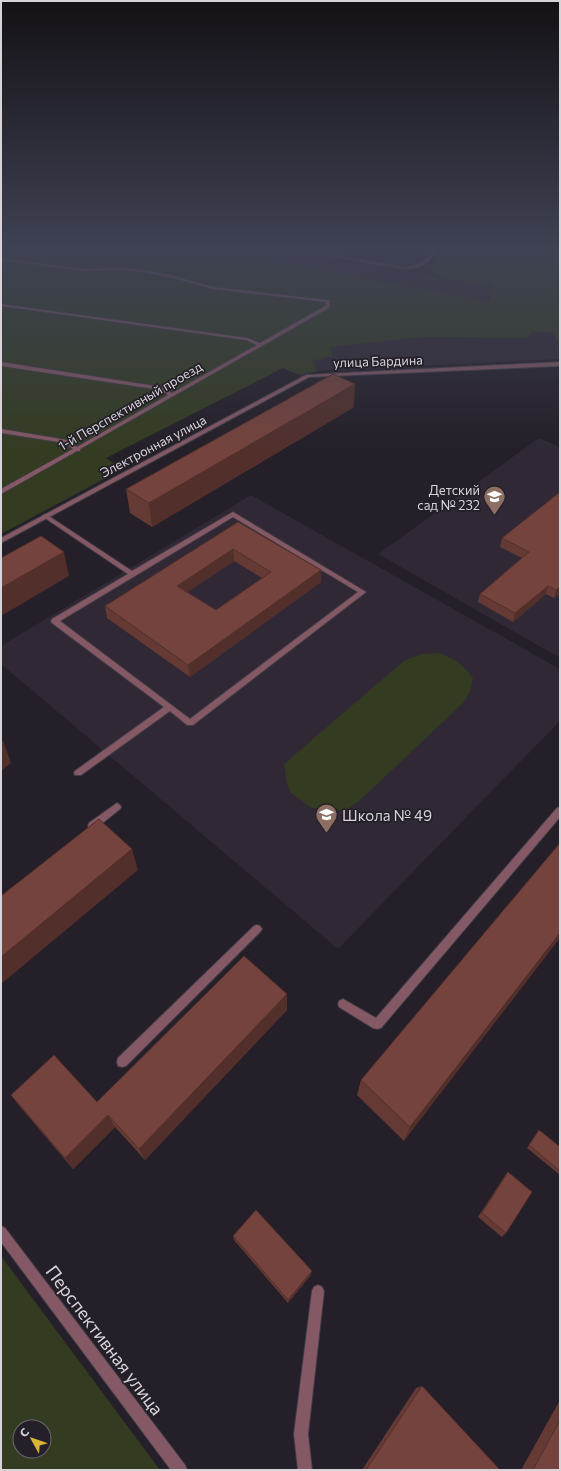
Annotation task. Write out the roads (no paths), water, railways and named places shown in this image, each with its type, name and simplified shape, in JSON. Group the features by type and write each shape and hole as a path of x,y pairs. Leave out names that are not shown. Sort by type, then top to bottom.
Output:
{"street":[{"path":"78,316 247,339 259,344"},
{"name":"1-й Перспективный проезд","path":"1,492 78,450 259,344 312,316"},
{"path":"1,364 162,389 172,395"},
{"name":"улица Бардина","path":"317,374 560,364"},
{"name":"Электронная улица","path":"1,540 297,381 317,374"},
{"path":"1,431 67,442 78,450"},
{"path":"233,514 363,592 190,723 170,708 55,621 233,514"},
{"path":"45,516 133,575"},
{"path":"78,773 170,708"},
{"path":"86,831 117,807"},
{"path":"343,1004 377,1024 560,811"},
{"path":"122,1062 257,929"},
{"name":"Перспективная улица","path":"1,1232 180,1470"},
{"path":"305,1470 301,1434 318,1291"}],"place":[{"name":"Детский сад № 232","path":"495,516"},
{"name":"Школа № 49","path":"326,834"}]}
